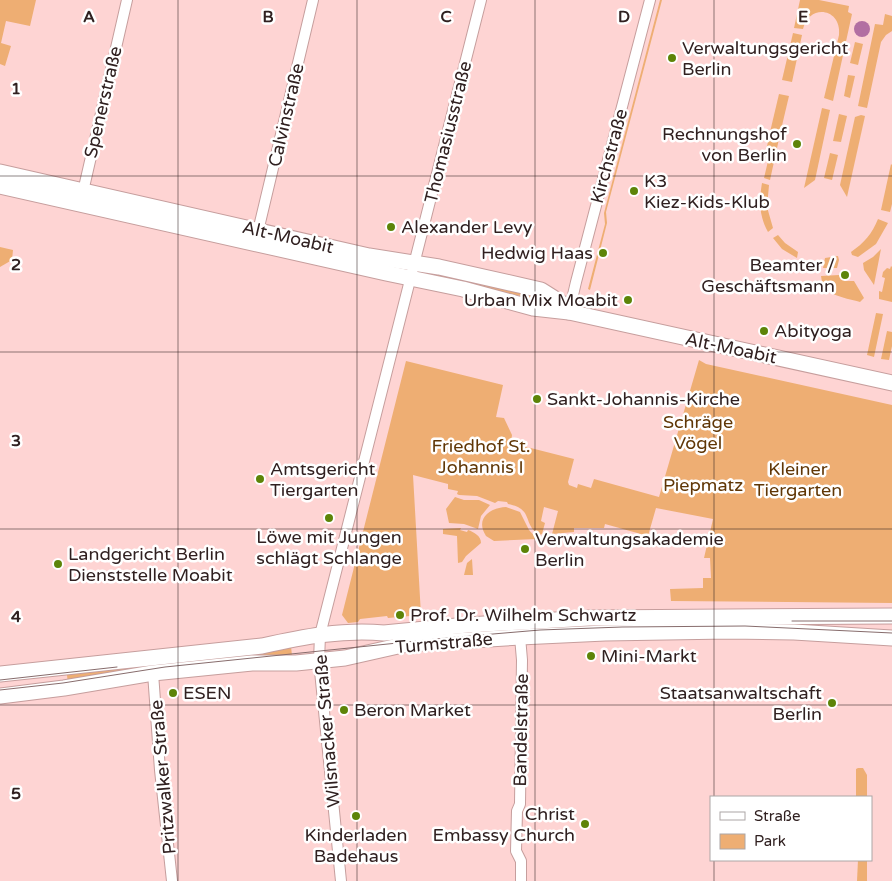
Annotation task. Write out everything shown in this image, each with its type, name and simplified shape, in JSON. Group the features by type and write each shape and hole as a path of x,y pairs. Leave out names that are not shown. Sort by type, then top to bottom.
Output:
{"main road":[{"name":"Alt-Moabit","path":"0,172 81,197 411,278 464,289 533,308 569,312 892,383"},
{"name":"Alt-Moabit","path":"0,186 81,197 258,231 369,256 415,263 541,290 560,302 569,312"},
{"name":"Turmstraße","path":"0,674 262,646 300,637 365,631 384,633 476,624 588,618 892,616"},
{"name":"Turmstraße","path":"0,696 64,688 153,673 252,663 296,663 347,658 407,644 520,637 728,631 794,632 892,638"}],"street":[{"name":"Spenerstraße","path":"81,197 127,0"},
{"name":"Calvinstraße","path":"258,231 312,0"},
{"name":"Thomasiusstraße","path":"415,263 481,0"},
{"name":"Kirchstraße","path":"569,312 650,0"},
{"name":"Wilsnacker Straße","path":"341,881 319,660 320,635 415,263"},
{"name":"Bandelstraße","path":"520,637 522,660 520,804 517,812 516,850 521,861 521,881"},
{"name":"Pritzwalker Straße","path":"153,673 160,770 172,881"}],"green space":[{"path":"0,0 36,0 30,26 6,21 1,43 11,46 5,66 0,64"},
{"path":"660,0 662,0 606,212 607,223 590,290 588,289 605,224 604,213"},
{"path":"800,0 819,0 849,6 848,12 852,14 833,101 824,98 839,35 839,26 831,14 818,12 806,21 803,29 794,28"},
{"path":"885,14 892,16 892,31 881,42 867,108 858,106 875,24 883,25"},
{"path":"793,33 802,35 792,82 782,80"},
{"path":"855,42 863,44 858,65 850,63"},
{"path":"848,75 855,76 850,98 844,96"},
{"path":"779,94 789,96 780,134 770,132"},
{"path":"822,108 830,110 815,180 804,188"},
{"path":"839,114 847,116 841,142 833,141"},
{"path":"865,116 847,197 840,185 855,117"},
{"path":"769,136 779,139 770,180 764,178 768,161 765,157"},
{"path":"830,153 838,155 832,180 824,178"},
{"path":"891,164 892,204 890,212 881,210"},
{"path":"762,183 769,185 767,207 773,228 768,232 761,208"},
{"path":"878,219 888,223 876,244 858,257 852,255 851,252 867,238"},
{"path":"778,235 785,243 798,252 797,258 782,249 773,238"},
{"path":"0,247 13,250 12,260 0,267"},
{"path":"881,249 874,285 864,270 863,263"},
{"path":"838,256 837,268 823,268 825,258"},
{"path":"891,266 892,302 879,299 879,291 882,292 885,278 882,277 883,272 887,268 890,269"},
{"path":"437,273 535,294 534,299 436,277"},
{"path":"839,275 845,281 854,281 864,298 860,302 835,295 826,288 821,276"},
{"path":"876,313 883,314 874,357 867,355"},
{"path":"887,331 892,332 889,360 881,359"},
{"name":"Kleiner Tiergarten","path":"699,360 706,364 892,405 892,603 671,601 670,589 703,588 703,578 711,578 710,558 704,558 713,519 656,508 648,536 605,524 604,528 574,528 574,532 552,534 558,511 544,507 541,521 545,523 542,534 539,535 531,526 525,513 516,506 507,502 498,501 495,503 477,496 459,495 457,494 458,491 448,489 448,484 413,475 421,615 388,618 387,616 360,619 358,622 348,623 342,615 406,361 503,385 496,417 504,418 512,435 511,443 574,459 568,482 569,485 577,488 578,484 591,488 594,479 659,497"},
{"path":"455,497 464,500 479,500 490,505 481,516 478,529 464,524 449,523 446,509"},
{"path":"506,507 520,512 529,530 537,539 494,541 486,536 482,524 486,515 494,510"},
{"path":"461,528 460,530 467,532 468,530 477,535 481,543 462,562 458,563 457,536 443,534 443,529"},
{"path":"472,559 473,575 464,575 467,563"},
{"path":"291,646 292,656 68,685 67,675 73,674 73,669"},
{"path":"863,768 867,775 867,796 856,796 856,769"},
{"path":"858,861 867,861 867,881 857,881"}],"shaded area":[{"path":"862,21 870,29 862,37 854,29"}],"tram line":[{"path":"792,621 892,621"},
{"path":"0,690 63,683 165,667 540,630 745,626 892,633"},
{"path":"0,680 117,667"}],"place":[{"name":"Verwaltungsgericht Berlin","path":"672,58"},
{"name":"Rechnungshof von Berlin","path":"797,144"},
{"name":"K3 Kiez-Kids-Klub","path":"634,191"},
{"name":"Alexander Levy","path":"391,227"},
{"name":"Hedwig Haas","path":"603,253"},
{"name":"Beamter / Geschäftsmann","path":"845,275"},
{"name":"Urban Mix Moabit","path":"628,300"},
{"name":"Abityoga","path":"764,331"},
{"name":"Sankt-Johannis-Kirche","path":"537,399"},
{"name":"Amtsgericht Tiergarten","path":"260,479"},
{"name":"Löwe mit Jungen schlägt Schlange","path":"329,518"},
{"name":"Verwaltungsakademie Berlin","path":"525,549"},
{"name":"Landgericht Berlin Dienststelle Moabit","path":"58,564"},
{"name":"Prof. Dr. Wilhelm Schwartz","path":"400,615"},
{"name":"Mini-Markt","path":"591,656"},
{"name":"ESEN","path":"173,693"},
{"name":"Staatsanwaltschaft Berlin","path":"832,703"},
{"name":"Beron Market","path":"344,710"},
{"name":"Kinderladen Badehaus","path":"356,816"},
{"name":"Christ Embassy Church","path":"585,824"}],"park label":[{"name":"Schräge Vögel","path":"698,432"},
{"name":"Friedhof St. Johannis I","path":"481,456"},
{"name":"Piepmatz","path":"703,485"}]}
